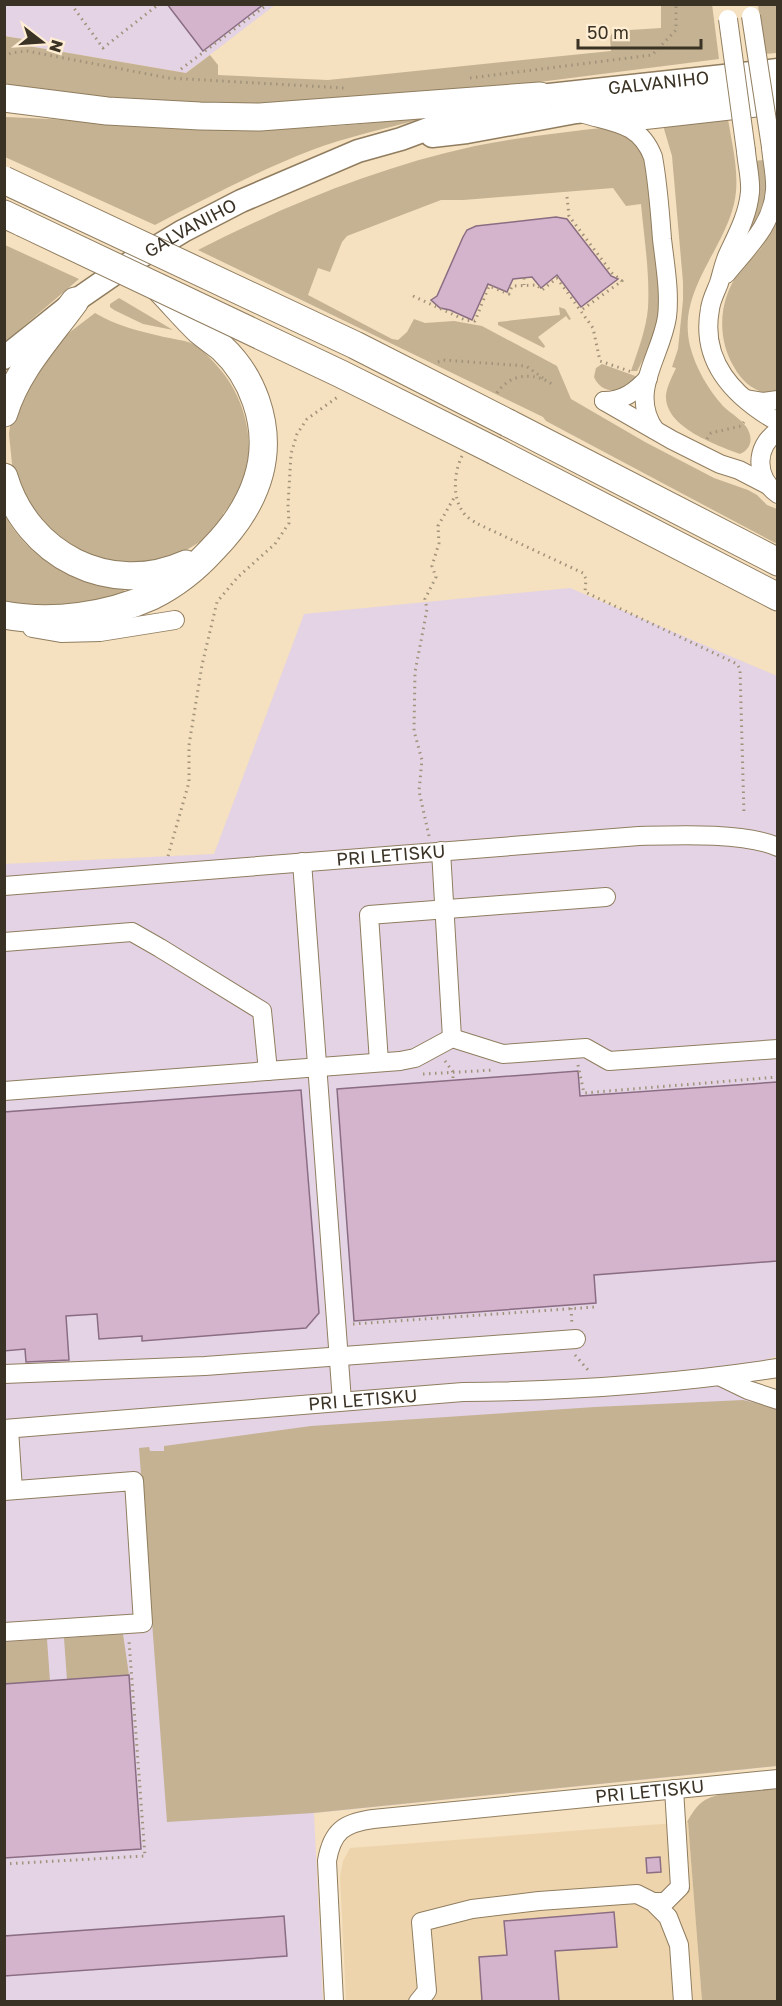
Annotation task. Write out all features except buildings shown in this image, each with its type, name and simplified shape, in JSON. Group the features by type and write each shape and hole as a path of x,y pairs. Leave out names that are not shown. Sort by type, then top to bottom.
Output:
{"highway":[{"path":"10,99 107,111 260,117 540,96"},
{"path":"4,180 355,345 777,562"},
{"path":"4,214 157,285 495,451 777,597"},
{"path":"4,617 60,617 110,610 150,596 184,577 228,534 250,502 262,463 263,444 260,416 252,390 246,378 221,347 201,332 157,285"},
{"path":"4,413 8,399 24,369 75,301"},
{"path":"4,477 16,507 37,536 64,557 107,574 141,576 174,569 197,558 228,534"}],"main road":[{"name":"GALVANIHO","path":"4,358 75,301 183,231 295,176 358,151 401,139 460,117 540,96 777,70"},
{"name":"GALVANIHO","path":"401,139 467,132 576,112 777,89"}],"street":[{"path":"719,282 752,244 769,218 775,190 771,147 750,10"},
{"path":"727,12 750,191 746,212 728,254 710,308 708,335 714,359 727,383 744,399 777,422"},
{"path":"617,123 777,105"},
{"path":"576,112 617,123 636,131 644,138 656,171 668,292 665,327 637,390 614,401 604,400 655,430 720,464 739,470 773,490"},
{"path":"643,376 644,400 650,423 655,430"},
{"path":"744,399 763,402 777,400"},
{"path":"744,399 767,444 762,475 773,490"},
{"path":"739,470 767,444"},
{"path":"4,617 26,627 61,633 100,632 175,620"},
{"name":"PRI LETISKU","path":"4,886 639,836 744,839 777,847"},
{"path":"744,839 777,842"},
{"path":"437,852 445,908 452,1038"},
{"path":"302,862 342,1401"},
{"path":"379,1062 369,915 606,897"},
{"path":"4,942 132,932 262,1011 268,1071"},
{"path":"4,1091 415,1058 452,1038 503,1054 586,1048 609,1061 777,1050"},
{"path":"4,1374 205,1366 576,1339"},
{"name":"PRI LETISKU","path":"7,1429 463,1392 570,1388 721,1377 777,1368"},
{"name":"PRI LETISKU","path":"721,1377 777,1381"},
{"name":"PRI LETISKU","path":"721,1377 777,1400"},
{"path":"4,1632 143,1623 134,1481 9,1490 7,1429"},
{"name":"PRI LETISKU","path":"334,2001 327,1861 329,1847 334,1837 352,1823 373,1819 777,1779"},
{"path":"653,1902 665,1902 680,1887 674,1789"},
{"path":"418,2001 427,1991 422,1922 472,1909 539,1901 637,1894 653,1902 668,1917 679,1945 682,2001"}],"path":[{"path":"71,4 103,48 159,4"},
{"path":"182,69 268,4"},
{"path":"468,78 652,55 676,30 676,4"},
{"path":"4,57 11,53 27,51 169,78 346,88"},
{"path":"567,197 569,216 612,273 622,281 580,311"},
{"path":"524,278 524,285"},
{"path":"413,296 465,320 475,321 489,286 509,294 512,286 537,285 542,290 557,278 593,328 600,361 643,376"},
{"path":"433,364 443,360 526,366 552,384"},
{"path":"496,393 503,384 523,375 543,378"},
{"path":"160,873 170,852 189,782 189,745 202,665 217,602 237,578 275,544 289,523 291,454 297,434 307,419 340,395"},
{"path":"705,441 711,433 741,426 744,422"},
{"path":"437,852 419,791 422,760 414,731 415,672 427,609 425,599 436,578 432,566 439,543 438,526 455,496 459,463 464,453"},
{"path":"455,496 463,513 478,524 583,573 586,579 585,592 737,664 740,669 744,815"},
{"path":"441,1055 453,1072 453,1081"},
{"path":"568,1066 580,1065 584,1093 777,1077"},
{"path":"417,1075 499,1069"},
{"path":"352,1324 595,1307"},
{"path":"4,1864 145,1856 128,1637"}],"shaded area":[{"path":"712,4 719,59 413,98 250,109 28,91 5,87 4,36 29,40 28,46 186,73 210,55 218,65 218,75 328,80 611,51 610,38 614,31 661,28 661,5"},
{"path":"4,5 275,5 186,73 28,46 28,40 5,36"},
{"path":"758,5 777,5 777,53 764,54"},
{"path":"727,113 736,170 734,204 728,222 695,290 688,326 690,346 703,378 723,406 741,421 749,432 751,439 749,445 740,454 706,440 682,425 673,416 666,395 676,368 672,367 678,349 683,282 672,156 662,122"},
{"path":"5,117 231,130 311,128 418,118 418,120 312,150 252,176 155,225 5,157"},
{"path":"611,127 635,139 647,161 663,303 649,356 645,356 637,371 631,371 648,308 641,204 626,206 613,188 441,200 347,236 342,242 330,272 318,268 308,295 392,339 398,340 407,332 414,319 425,323 454,321 482,326 557,366 571,399 645,442 714,478 748,490 767,505 777,509 777,544 546,421 543,417 198,250 299,203 403,165 475,146"},
{"path":"763,160 767,193 753,228 745,238 754,161"},
{"path":"777,219 777,395 752,387 742,379 724,343 722,318 724,305 733,282 762,246"},
{"path":"5,245 79,279 5,342 4,341"},
{"path":"119,298 173,330 143,324 114,310 110,304"},
{"path":"559,307 565,309 571,319 569,320 566,316 538,337 545,346 544,348 498,325 498,322 560,315"},
{"path":"95,313 128,328 188,342 198,347 228,380 243,410 247,426 249,443 245,476 237,494 223,514 227,518 210,536 183,552 154,562 125,565 93,559 44,528 13,474 9,434 13,405 45,356 70,332"},
{"path":"602,364 638,377 622,389 603,388 594,377 596,368"},
{"path":"4,514 26,544 54,567 88,582 124,589 125,594 55,607 5,604"},
{"path":"570,588 777,676 777,1356 725,1373 777,1406 777,1766 314,1813 323,2001 5,2001 4,864 214,854 304,614"},
{"path":"743,1400 778,1410 777,1766 313,1813 167,1822 139,1448 149,1447 150,1451 164,1451 164,1446 311,1426 595,1407"},
{"path":"123,1634 129,1675 67,1680 64,1638"},
{"path":"47,1639 50,1681 5,1684 5,1642"},
{"path":"777,1789 777,2001 702,2001 687,1822 700,1804 712,1797"},
{"path":"688,1822 702,2001 346,2001 340,1877 343,1861 350,1848"}]}
